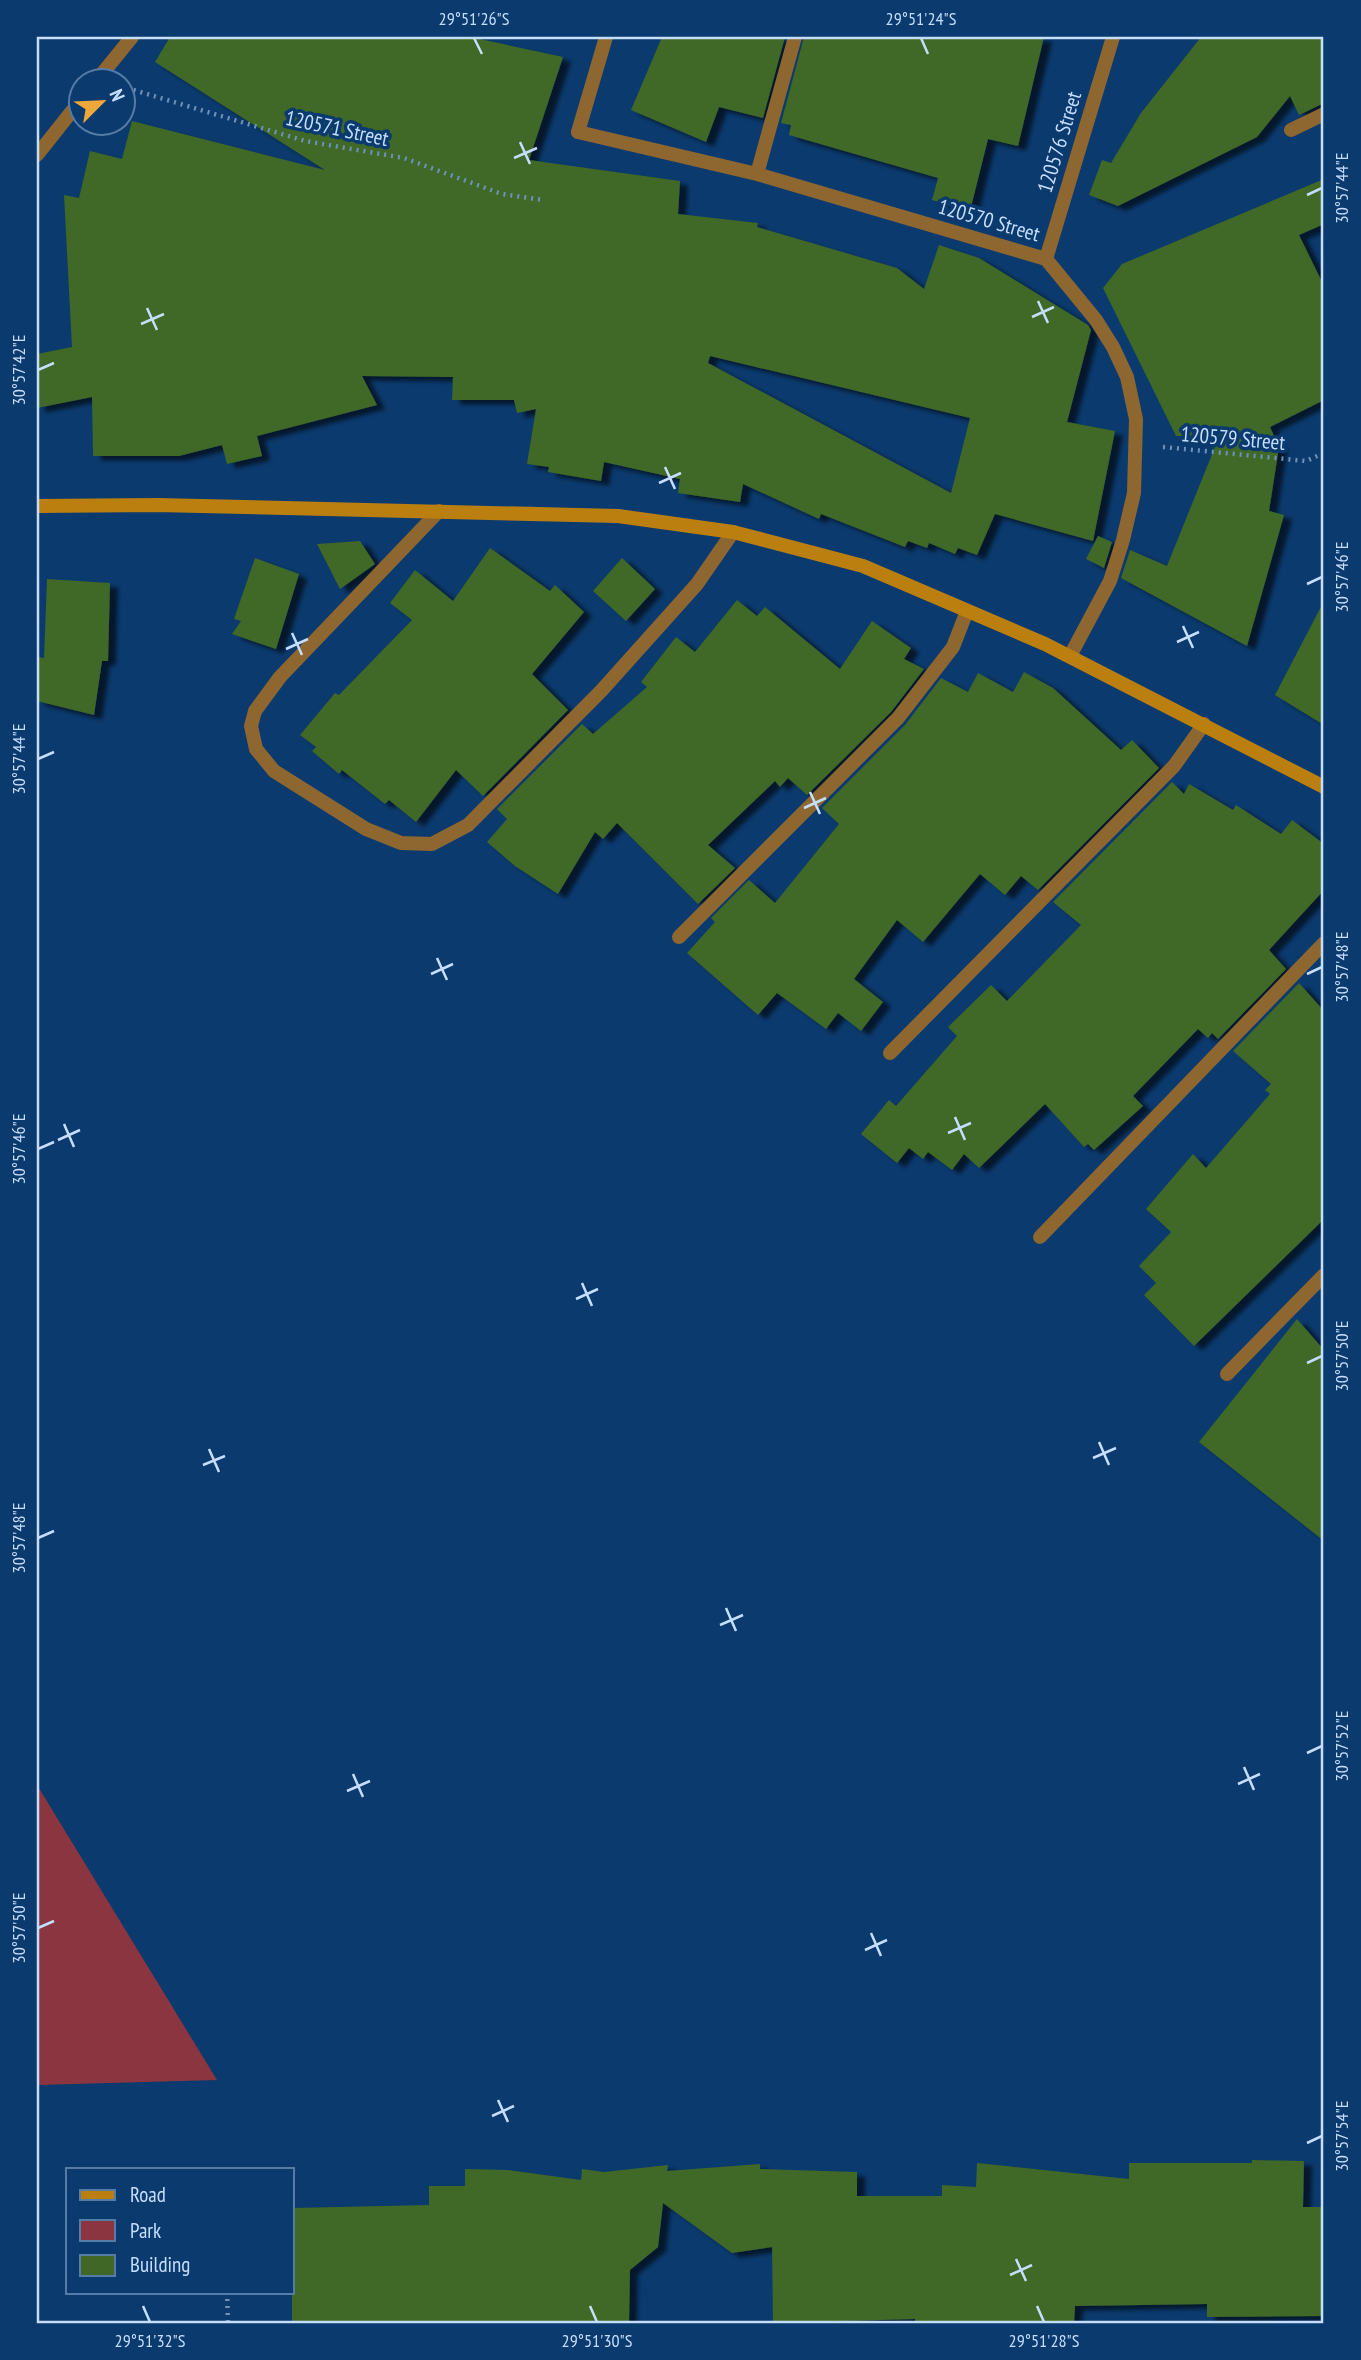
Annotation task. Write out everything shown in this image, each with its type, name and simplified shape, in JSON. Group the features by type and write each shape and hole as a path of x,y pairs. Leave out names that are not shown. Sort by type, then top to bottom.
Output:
{"street":[{"path":"108,66 132,37"},
{"name":"120570 Street","path":"607,37 578,132 757,174 1046,259 1097,320 1128,377 1136,419 1134,493 1110,581 1070,656"},
{"path":"757,174 795,37"},
{"name":"120576 Street","path":"1046,259 1113,37"},
{"path":"1291,130 1324,114"},
{"path":"37,155 66,119"},
{"path":"37,506 618,516 733,532 863,566 1070,656 1324,787"},
{"path":"439,512 280,677 255,711 251,726 256,749 274,771 366,829 401,843 432,844 468,825 602,690 697,584 733,532"},
{"path":"679,937 898,718 953,647 967,611"},
{"path":"890,1053 1174,766 1204,724"},
{"path":"1040,1237 1324,943"},
{"path":"1227,1374 1324,1275"}],"path":[{"name":"120571 Street","path":"136,91 305,141 404,158 502,194 544,200"},
{"name":"120579 Street","path":"1137,445 1306,461 1324,453"},
{"path":"228,2294 228,2323"}],"green space":[{"path":"37,1785 217,2080 37,2085"}],"building":[{"path":"170,37 470,37 563,57 529,160 680,181 678,214 758,223 757,227 897,268 924,289 939,245 979,258 1088,325 1091,330 1067,422 1115,431 1093,541 995,514 977,555 958,548 955,554 929,543 927,548 908,541 905,547 821,514 819,519 743,484 740,502 678,493 680,479 604,462 601,481 548,472 549,467 527,464 536,409 517,413 514,400 452,400 453,377 362,376 377,405 257,436 262,456 227,464 222,445 179,456 93,456 92,397 37,408 37,354 72,347 64,195 79,198 90,151 122,159 128,136 136,136 136,122 325,170 155,62","holes":["710,356 970,418 951,493 708,363"]},
{"path":"662,37 785,37 763,118 719,107 706,142 631,110"},
{"path":"804,37 1044,37 1018,146 988,139 970,211 932,200 938,178 789,135 791,125 781,123"},
{"path":"1201,37 1324,37 1324,103 1299,115 1290,96 1257,137 1118,206 1089,195 1102,160 1111,163 1141,113"},
{"path":"1324,179 1324,224 1299,235 1324,286 1324,400 1270,427 1279,447 1269,511 1284,515 1247,646 1121,578 1130,550 1167,566 1219,437 1176,436 1103,288 1122,264"},
{"path":"1098,536 1112,542 1104,568 1086,559"},
{"path":"360,541 375,564 340,589 317,544"},
{"path":"490,548 550,591 555,585 584,612 532,674 568,710 483,796 456,770 416,822 389,800 385,804 342,770 339,774 312,751 316,747 300,735 335,693 339,695 412,620 390,603 415,570 453,601"},
{"path":"255,558 299,574 276,649 232,634 241,621 234,619"},
{"path":"622,558 655,589 626,621 593,591"},
{"path":"47,579 110,583 108,661 102,661 94,715 37,701 37,657 44,658"},
{"path":"737,600 757,616 765,607 840,669 872,621 911,648 904,659 924,669 891,712 807,795 788,778 780,787 775,781 708,845 735,868 698,904 617,823 603,839 595,832 558,894 515,866 487,842 507,819 497,809 582,724 593,734 647,687 641,682 676,637 695,652"},
{"path":"1324,601 1324,725 1275,695"},
{"path":"1024,672 1053,688 1121,750 1132,740 1159,768 1038,890 1021,876 1005,895 980,874 923,942 897,920 854,979 883,1002 861,1031 838,1013 826,1029 777,993 758,1015 687,953 715,922 711,918 749,880 775,903 839,824 822,808 905,725 941,678 968,692 978,673 1013,692"},
{"path":"1172,782 1184,794 1189,784 1233,810 1236,805 1281,834 1292,820 1324,844 1324,890 1269,950 1286,969 1218,1039 1212,1033 1208,1038 1198,1029 1133,1096 1143,1106 1094,1150 1088,1144 1084,1147 1045,1104 979,1168 964,1154 952,1170 928,1152 923,1159 909,1148 897,1163 861,1134 889,1100 896,1106 957,1036 948,1027 991,985 1007,1001 1081,925 1053,902"},
{"path":"1299,983 1324,1011 1324,1219 1194,1346 1144,1295 1156,1283 1139,1266 1171,1232 1146,1209 1193,1154 1206,1168 1270,1094 1265,1090 1271,1084 1233,1051"},
{"path":"1297,1319 1324,1350 1324,1541 1199,1442"},
{"path":"1252,2160 1304,2161 1303,2207 1324,2207 1324,2316 1207,2317 1207,2304 1075,2306 1074,2323 915,2323 915,2319 773,2323 772,2247 732,2253 663,2203 658,2247 630,2270 629,2323 292,2323 294,2208 429,2205 429,2186 465,2186 465,2169 508,2170 581,2180 582,2169 604,2172 668,2165 667,2171 760,2164 760,2169 857,2172 857,2196 942,2196 942,2185 976,2187 977,2163 1129,2179 1129,2163 1252,2163"}]}
